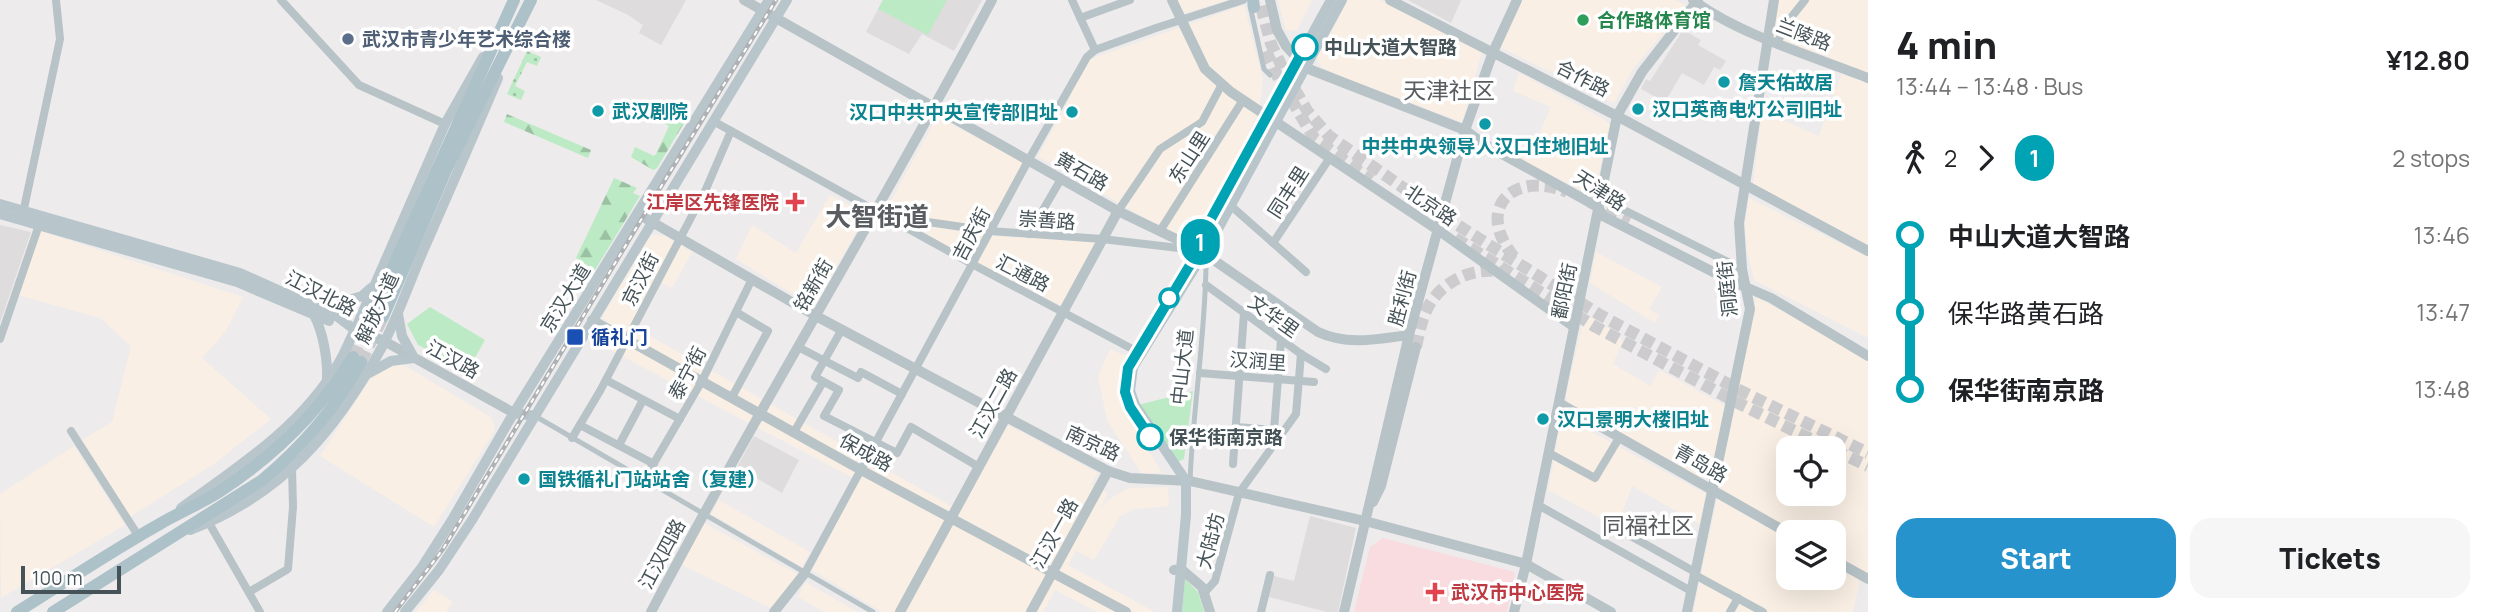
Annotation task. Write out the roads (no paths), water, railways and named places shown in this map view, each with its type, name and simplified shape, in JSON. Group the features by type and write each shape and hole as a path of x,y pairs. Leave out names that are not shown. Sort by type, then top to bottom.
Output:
{"main road":[{"name":"解放大道","path":"175,536 209,523 261,495 324,436 364,377 399,308 531,0"},
{"name":"京汉大道","path":"387,612 422,567 514,412 769,0"},
{"name":"京汉大道","path":"405,612 439,570 787,0"},
{"name":"中山大道","path":"1205,254 1275,124 1331,0"},
{"name":"中山大道","path":"1205,254 1201,238 1266,115 1342,0"},
{"name":"解放大道","path":"17,612 157,525 283,432 327,381 355,330 445,124 513,3"},
{"name":"解放大道","path":"513,3 378,314 447,168 522,21"},
{"name":"江汉北路","path":"0,204 39,225 237,282 317,312"},
{"name":"江汉北路","path":"0,214 22,215 240,273 355,330"},
{"path":"1186,481 1130,407 1125,392 1126,377 1136,351 1205,254"},
{"path":"1186,481 1135,405 1130,391 1133,367 1205,254"},
{"path":"327,381 327,365 317,312 362,296 373,286"},
{"path":"364,377 380,365 414,358 402,336 398,322 399,308"},
{"name":"解放大道","path":"53,612 237,499 284,463 346,390 357,359 314,412 274,452 217,493 157,525"},
{"name":"中山大道","path":"1177,612 1186,481"},
{"name":"中山大道","path":"1171,612 1178,569"}],"street":[{"path":"22,215 60,39 56,0"},
{"path":"281,0 359,85 445,124"},
{"name":"黄石路","path":"744,0 1118,211 1205,254 1325,335 1355,341 1409,335"},
{"name":"铭新街","path":"704,512 935,108 992,0"},
{"path":"1072,0 1095,50 1180,20 1255,2"},
{"path":"1080,18 1130,0"},
{"name":"北京路","path":"1172,0 1205,69 1222,84 1275,124 1438,230 1574,327"},
{"name":"合作路","path":"1390,0 1617,116 1868,251"},
{"name":"胜利街","path":"1344,612 1409,335 1465,130 1493,52 1517,0"},
{"name":"洞庭街","path":"1687,612 1749,316 1747,287 1742,269 1740,223 1772,40 1774,0"},
{"path":"1772,40 1805,0"},
{"name":"兰陵路","path":"1695,1 1713,14 1868,78"},
{"name":"鄱阳街","path":"1514,612 1617,116 1642,72 1695,1"},
{"path":"1255,2 1278,30 1286,46 1302,63"},
{"path":"1255,2 1264,69 1270,75"},
{"name":"吉庆街","path":"805,573 1028,161 1087,57 1095,50"},
{"name":"天津路","path":"1302,63 1465,130 1484,144 1599,202 1603,216 1727,279 1771,298 1868,356"},
{"path":"1118,211 1160,149 1202,122 1222,84"},
{"name":"东山里","path":"1160,231 1243,100"},
{"name":"汇通路","path":"713,121 1136,351"},
{"name":"京汉街","path":"572,438 606,380 706,190 731,131"},
{"name":"同丰里","path":"1273,243 1329,159"},
{"path":"1029,234 1061,179"},
{"path":"1599,202 1742,269"},
{"path":"1230,205 1306,272"},
{"name":"江汉二路","path":"900,612 1118,211"},
{"name":"南京路","path":"638,214 816,316 1108,471 1130,478 1186,481 1365,521 1526,564 1611,612"},
{"name":"崇善路","path":"894,221 907,219 990,231 1102,239 1205,254"},
{"path":"1629,222 1741,279 1747,287"},
{"path":"0,339 39,225"},
{"name":"中山大道","path":"1186,481 1206,285 1205,254"},
{"name":"泰宁街","path":"644,480 702,381 752,279"},
{"name":"文华里","path":"1206,285 1326,369"},
{"path":"732,397 768,331 736,312"},
{"path":"1233,464 1244,313"},
{"name":"保成路","path":"592,320 861,470 1126,612"},
{"path":"842,329 815,377 839,390 824,416 897,453 911,428 979,467"},
{"name":"江汉路","path":"355,330 384,341 514,412 535,416"},
{"path":"1236,427 1274,430 1281,340"},
{"path":"798,347 858,379 861,372 902,394"},
{"path":"1369,508 1381,486 1416,347"},
{"path":"1239,493 1296,414 1301,354"},
{"name":"汉润里","path":"1200,373 1314,382"},
{"path":"606,380 680,419"},
{"path":"794,432 823,382"},
{"path":"619,445 643,400"},
{"name":"青岛路","path":"1559,403 1776,526"},
{"path":"535,416 873,612"},
{"path":"580,425 654,464"},
{"path":"71,431 139,537"},
{"path":"1549,453 1595,478 1619,438"},
{"path":"249,592 288,569 293,507 292,468"},
{"name":"江汉一路","path":"1031,612 1108,471"},
{"name":"大陆坊","path":"1204,593 1215,581 1239,493"},
{"path":"1538,505 1691,591"},
{"name":"江汉四路","path":"651,612 704,512"},
{"path":"209,523 260,612"},
{"path":"1620,530 1763,612"},
{"path":"1846,567 1868,579"},
{"path":"1178,569 1202,587 1210,612"},
{"path":"774,612 805,573"},
{"path":"1261,612 1270,575"},
{"path":"1730,612 1738,598"}],"tunnel":[{"path":"1261,6 1271,44 1284,71 1308,112 1329,136 1448,219 1600,315 1743,392 1868,453"},
{"path":"1266,51 1314,138 1371,180"},
{"path":"1514,257 1503,239 1498,223 1499,209 1505,198 1516,190 1530,186 1548,186 1567,192"},
{"path":"1590,202 1629,222"},
{"path":"1455,238 1594,326 1805,436"},
{"path":"1416,347 1425,314 1440,291 1458,278 1469,274 1480,271 1502,272"},
{"path":"353,357 373,311"},
{"path":"361,362 383,317"},
{"path":"1846,456 1868,466"}],"railway":[{"path":"395,612 443,549 776,0"}],"place":[{"name":"合作路体育馆","path":"1583,20"},
{"name":"武汉市青少年艺术综合楼","path":"348,39"},
{"name":"中山大道大智路","path":"1305,47"},
{"name":"詹天佑故居","path":"1724,82"},
{"name":"汉口英商电灯公司旧址","path":"1638,109"},
{"name":"武汉剧院","path":"598,111"},
{"name":"汉口中共中央宣传部旧址","path":"1072,112"},
{"name":"中共中央领导人汉口住地旧址","path":"1485,124"},
{"name":"江岸区先锋医院","path":"795,202"},
{"name":"循礼门","path":"575,337"},
{"name":"汉口景明大楼旧址","path":"1543,419"},
{"name":"保华街南京路","path":"1150,437"},
{"name":"国铁循礼门站站舍（复建）","path":"524,479"},
{"name":"武汉市中心医院","path":"1435,592"}],"district":[{"name":"天津社区","path":"1449,90"},
{"name":"大智街道","path":"877,216"},
{"name":"同福社区","path":"1648,525"}]}
